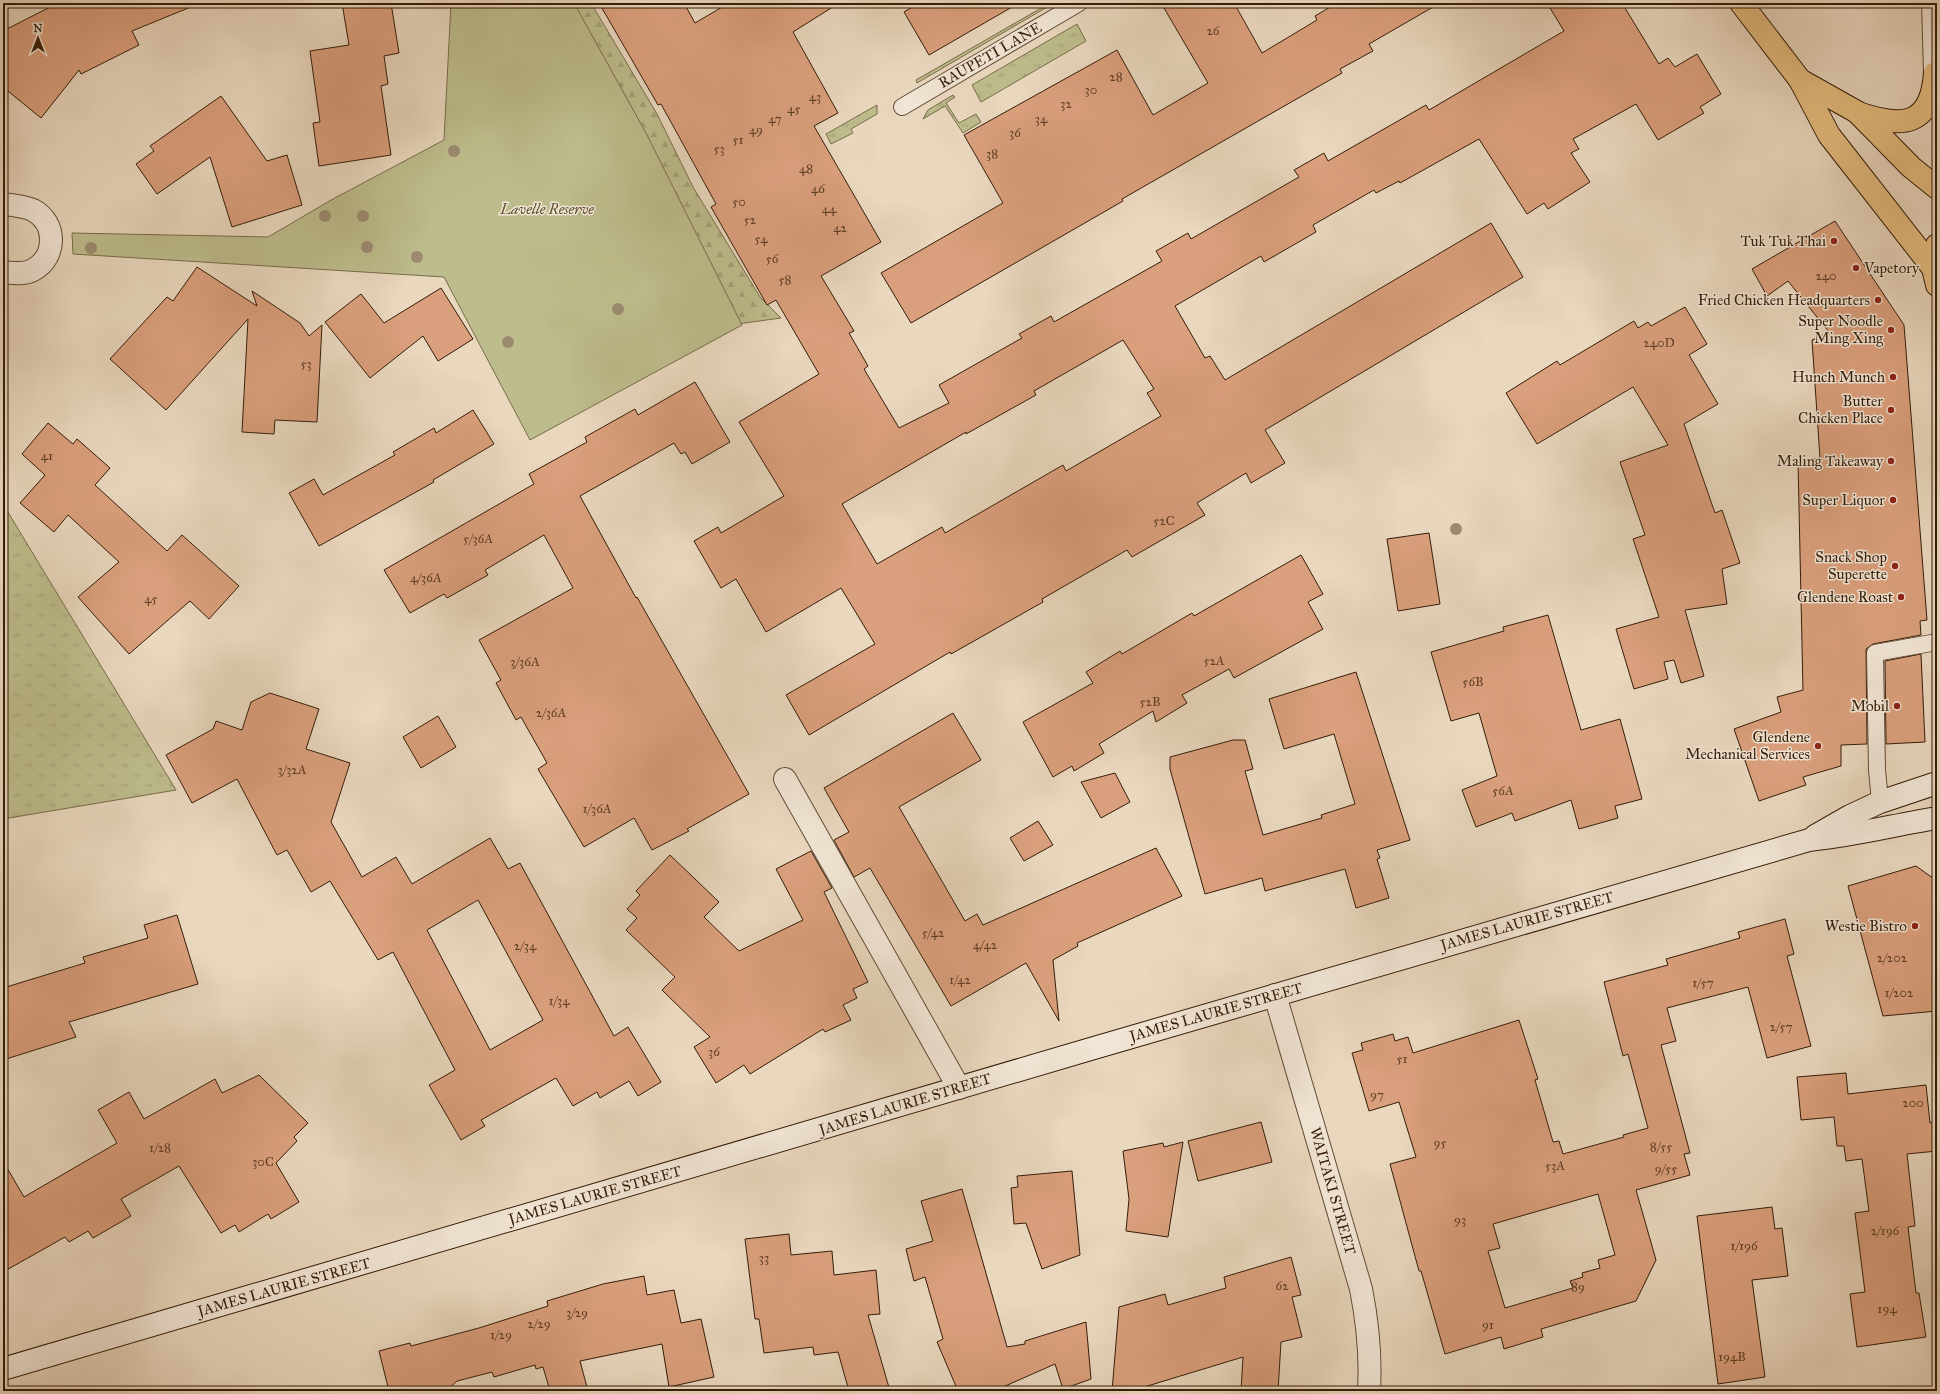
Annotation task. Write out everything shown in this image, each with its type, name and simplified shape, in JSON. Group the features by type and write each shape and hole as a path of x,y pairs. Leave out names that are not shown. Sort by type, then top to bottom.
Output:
{"main road":[{"path":"1741,3 1800,80 1829,135 1935,276"},
{"path":"1800,80 1857,112 1877,119 1894,122 1910,120 1920,114 1928,104 1934,91 1936,75"},
{"path":"1857,112 1911,167 1937,188"},
{"path":"1935,276 1937,245"}],"street":[{"path":"1933,3 1936,75"},
{"path":"3,204 20,206 33,210 44,218 50,228 52,241 44,262 32,270 18,274 3,272"},
{"path":"785,779 959,1088"},
{"name":"JAMES LAURIE STREET","path":"1808,840 1850,816 1880,802 1937,783"},
{"name":"JAMES LAURIE STREET","path":"3,1369 1808,840 1842,837 1937,818"},
{"name":"WAITAKI STREET","path":"1275,995 1362,1289 1368,1324 1371,1361 1369,1391"}],"lane":[{"name":"RAUPETI LANE","path":"902,106 1079,3"},
{"path":"1880,802 1877,770 1875,653 1937,642"}],"green space":[{"name":"Lavelle Reserve","path":"451,3 574,3 646,133 742,325 530,440 444,277 73,254 72,233 268,237 333,199 444,140"},
{"path":"512,3 591,3 657,114 693,187 760,297 781,318 723,326"},
{"path":"1050,3 1054,3 917,83 916,80"},
{"path":"1077,24 1086,41 981,102 972,85"},
{"path":"953,95 955,97 946,103 959,123 976,114 981,122 963,133 945,106 923,119 928,110"},
{"path":"877,105 877,114 851,129 853,133 831,144 826,134"},
{"path":"3,504 176,790 3,819"}],"building":[{"path":"58,3 198,4 132,31 139,45 81,74 79,70 41,118 3,87 3,31"},
{"path":"342,3 391,3 399,53 384,56 388,84 381,86 391,155 319,166 313,123 320,122 310,51 349,45"},
{"path":"599,3 684,3 695,23 729,3 839,3 793,32 838,113 814,126 881,242 821,276 854,331 849,333 868,366 864,369 899,428 949,403 939,385 1022,338 1019,334 1051,316 1054,322 1162,261 1156,251 1188,233 1191,239 1299,177 1294,170 1324,153 1328,161 1426,105 1429,110 1564,31 1547,3 1622,3 1659,64 1668,58 1675,67 1697,54 1721,94 1700,107 1704,113 1658,140 1636,104 1573,139 1579,149 1571,153 1590,182 1548,209 1544,203 1527,214 1479,139 1400,183 1399,181 1376,193 1374,190 1313,225 1316,232 1264,262 1261,256 1175,306 1205,358 1210,356 1225,380 1491,223 1523,277 1265,430 1285,463 1251,483 1246,473 1197,503 1205,515 1132,557 1127,550 1042,599 1043,602 951,654 950,652 809,735 786,695 875,644 841,588 766,632 736,579 721,588 694,541 718,527 721,533 784,496 739,422 819,374 776,300 767,305 711,207 716,204 661,104 658,105","holes":["1123,340 1154,389 1147,393 1161,416 1066,471 1063,465 945,533 942,527 877,564 842,504 966,432 966,434 1036,395 1034,391"]},
{"path":"919,3 1019,3 929,55 904,12"},
{"path":"1161,3 1234,3 1262,53 1317,20 1315,16 1337,3 1440,3 1369,44 1373,51 1340,69 1342,73 1122,199 1123,201 911,323 881,273 1003,203 964,135 1117,50 1153,115 1208,83"},
{"path":"221,96 267,161 287,155 302,205 232,227 210,157 157,194 136,164 154,151 150,146"},
{"path":"1835,221 1904,325 1927,620 1920,621 1921,635 1873,644 1866,649 1867,744 1841,745 1841,766 1803,777 1806,785 1759,801 1734,729 1781,712 1777,697 1803,690 1798,461 1820,458 1812,340 1829,332 1788,281 1767,296 1752,269"},
{"path":"197,267 257,306 252,291 300,323 309,336 322,325 317,422 275,420 274,434 242,432 248,319 166,410 110,359 167,297 173,301"},
{"path":"441,288 473,339 438,361 423,336 370,378 325,322 361,294 384,323"},
{"path":"1685,307 1707,344 1689,355 1718,404 1684,424 1715,513 1722,510 1740,563 1722,569 1727,604 1685,610 1704,676 1681,683 1674,660 1664,662 1668,679 1634,689 1616,629 1659,617 1633,539 1645,535 1620,462 1668,445 1633,387 1537,444 1506,393 1557,361 1560,365 1634,321 1638,328 1648,322 1651,326"},
{"path":"695,382 730,442 692,464 685,452 681,454 674,443 580,496 636,598 637,597 749,794 687,829 689,831 652,850 634,818 584,847 538,769 547,763 521,717 516,720 496,683 501,680 479,640 573,588 544,535 485,570 488,575 447,598 444,594 410,613 384,570 534,484 529,474 587,442 585,437 635,409 638,415"},
{"path":"473,410 494,444 433,480 434,482 319,546 289,493 314,479 323,495 395,455 393,452 434,428 436,433"},
{"path":"48,423 73,444 77,439 110,468 95,485 167,551 182,535 239,586 209,619 190,601 129,654 78,597 119,562 68,515 54,532 20,503 45,475 22,454"},
{"path":"1429,533 1440,604 1398,611 1387,539"},
{"path":"1301,555 1323,594 1308,602 1323,629 1234,678 1229,669 1182,695 1187,703 1156,722 1153,711 1099,744 1104,753 1074,771 1072,766 1053,777 1023,722 1093,683 1086,672 1120,651 1122,654 1192,613 1194,616"},
{"path":"1548,615 1581,730 1620,719 1642,799 1615,806 1618,818 1579,829 1571,800 1515,821 1512,813 1476,827 1462,790 1497,776 1479,713 1451,721 1431,652 1504,631 1503,627"},
{"path":"1921,654 1925,742 1886,744 1885,661"},
{"path":"1356,672 1410,840 1377,850 1380,858 1377,859 1389,898 1356,908 1345,869 1265,891 1262,878 1205,894 1170,769 1170,757 1233,740 1245,740 1253,769 1245,771 1263,835 1322,818 1321,815 1355,804 1334,734 1284,749 1269,699"},
{"path":"270,693 319,709 306,749 350,763 331,822 362,877 396,857 412,884 490,838 508,869 520,863 614,1036 628,1027 661,1082 638,1096 629,1081 600,1098 597,1092 573,1106 556,1078 481,1120 485,1126 461,1140 429,1085 455,1070 393,952 378,960 330,881 311,892 287,850 277,855 237,779 192,803 166,755 213,729 216,721 242,730 251,702","holes":["478,900 543,1020 490,1050 427,930"]},
{"path":"953,713 981,760 899,807 965,921 977,914 983,925 1156,848 1182,896 1077,943 1078,946 1053,960 1059,1021 1026,963 951,1006 870,868 854,877 834,840 849,832 824,788"},
{"path":"438,716 456,747 421,768 403,737"},
{"path":"1115,773 1130,802 1101,818 1081,782"},
{"path":"1038,821 1053,845 1024,861 1010,838"},
{"path":"811,851 832,888 824,892 868,982 853,989 857,998 843,1005 851,1020 825,1032 823,1029 750,1074 744,1065 716,1083 694,1047 710,1037 662,990 675,977 626,930 637,918 627,909 640,895 636,891 670,855 719,902 704,917 739,951 803,920 776,869"},
{"path":"1916,866 1937,881 1937,1011 1883,1016 1848,886"},
{"path":"177,915 198,984 69,1022 76,1037 3,1060 3,988 85,963 83,957 148,938 144,925"},
{"path":"1785,919 1794,954 1787,956 1811,1046 1767,1058 1748,987 1667,1008 1676,1041 1661,1045 1690,1153 1684,1154 1690,1175 1636,1190 1656,1260 1636,1301 1541,1329 1543,1337 1504,1349 1501,1337 1445,1354 1421,1271 1419,1271 1390,1164 1416,1157 1399,1102 1369,1111 1352,1053 1363,1050 1361,1043 1393,1034 1395,1041 1408,1037 1413,1053 1519,1020 1538,1079 1535,1080 1553,1142 1559,1141 1563,1154 1624,1137 1623,1135 1648,1128 1628,1054 1623,1056 1604,982 1668,965 1666,959 1740,938 1738,932","holes":["1598,1194 1615,1255 1598,1260 1600,1268 1582,1273 1583,1277 1570,1281 1573,1288 1505,1308 1488,1251 1500,1248 1493,1224"]},
{"path":"1846,1073 1848,1094 1926,1085 1930,1123 1935,1122 1937,1151 1907,1154 1915,1226 1908,1227 1916,1293 1919,1293 1926,1337 1857,1347 1850,1294 1865,1292 1855,1213 1869,1211 1862,1159 1846,1161 1844,1146 1837,1146 1834,1117 1801,1120 1797,1077"},
{"path":"259,1075 308,1123 294,1137 297,1141 276,1163 299,1202 271,1219 268,1214 239,1232 235,1225 221,1233 179,1166 121,1199 131,1216 93,1238 88,1231 69,1242 65,1237 3,1272 3,1161 24,1197 117,1143 98,1110 129,1092 144,1119 215,1079 222,1093"},
{"path":"1261,1122 1272,1162 1198,1181 1188,1141"},
{"path":"1183,1142 1168,1237 1126,1231 1129,1199 1123,1151 1163,1143 1164,1147"},
{"path":"1072,1171 1080,1255 1042,1269 1026,1223 1014,1224 1011,1188 1018,1187 1017,1176"},
{"path":"962,1189 1007,1347 1025,1344 1025,1341 1086,1322 1091,1379 1063,1389 1055,1364 994,1391 958,1391 937,1342 943,1339 925,1277 914,1281 906,1249 933,1241 921,1201"},
{"path":"1772,1207 1775,1229 1782,1228 1788,1276 1752,1280 1765,1377 1718,1384 1697,1216"},
{"path":"789,1234 791,1255 832,1251 834,1275 876,1270 880,1314 868,1315 890,1391 849,1391 838,1352 814,1355 813,1347 764,1353 759,1319 755,1319 745,1239"},
{"path":"1291,1257 1301,1295 1292,1297 1302,1337 1281,1342 1278,1391 1241,1391 1243,1357 1131,1391 1112,1391 1119,1307 1165,1294 1168,1305 1226,1288 1224,1277"},
{"path":"644,1276 647,1295 674,1290 681,1323 701,1319 714,1377 669,1387 662,1344 580,1361 588,1391 550,1391 543,1367 536,1369 535,1365 494,1377 492,1372 457,1381 446,1391 389,1391 379,1351 410,1343 411,1346 479,1328 548,1306 547,1301 603,1284"}],"place":[{"name":"Tuk Tuk Thai","path":"1834,241"},
{"name":"Vapetory","path":"1856,268"},
{"name":"Fried Chicken Headquarters","path":"1878,300"},
{"name":"Super Noodle Ming Xing","path":"1891,330"},
{"name":"Hunch Munch","path":"1893,377"},
{"name":"Butter Chicken Place","path":"1891,410"},
{"name":"Maling Takeaway","path":"1891,461"},
{"name":"Super Liquor","path":"1893,500"},
{"name":"Snack Shop Superette","path":"1895,566"},
{"name":"Glendene Roast","path":"1901,597"},
{"name":"Mobil","path":"1897,706"},
{"name":"Glendene Mechanical Services","path":"1818,746"},
{"name":"Westie Bistro","path":"1915,926"}]}
